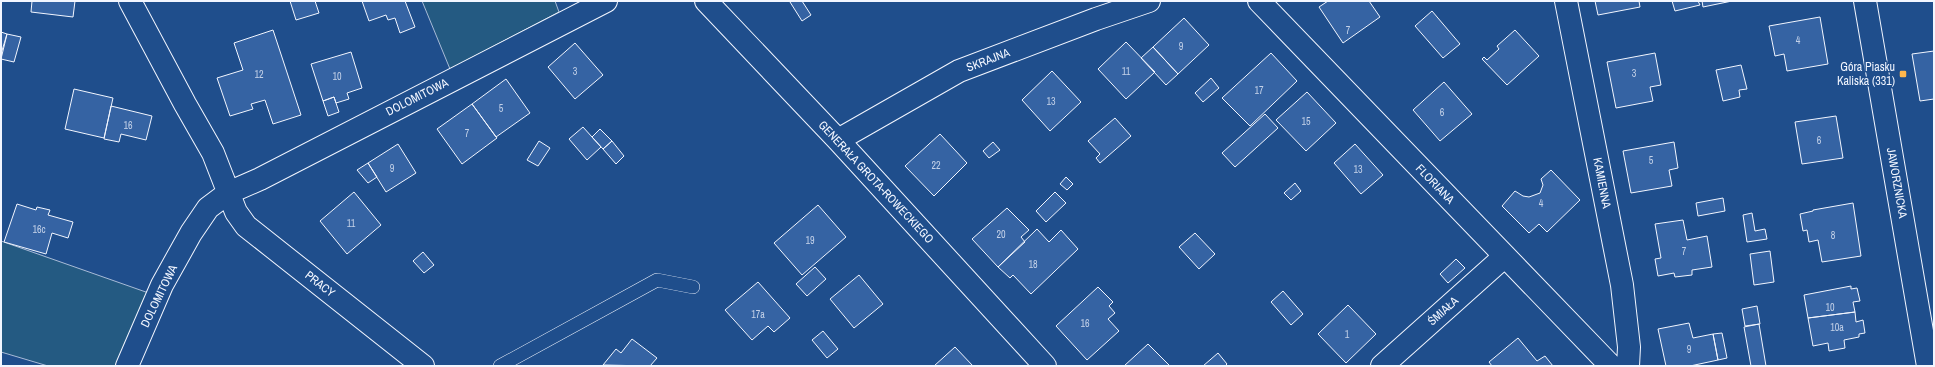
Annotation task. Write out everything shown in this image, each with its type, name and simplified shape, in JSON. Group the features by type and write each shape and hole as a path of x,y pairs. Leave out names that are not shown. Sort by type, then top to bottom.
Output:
{"street":[{"path":"130,1 214,153 228,193"},
{"name":"DOLOMITOWA","path":"127,366 162,285 191,233 208,208 228,193 260,179 606,1"},
{"name":"GENERAŁA GROTA-ROWECKIEGO","path":"706,1 838,140 1045,366"},
{"name":"SKRAJNA","path":"838,140 959,71 1096,19 1149,1"},
{"name":"FLORIANA","path":"1259,1 1612,366"},
{"name":"KAMIENNA","path":"1566,1 1622,285 1629,347 1628,366"},
{"name":"JAWORZNICKA","path":"1865,1 1928,366"},
{"name":"PRACY","path":"228,193 236,212 246,226 424,366"},
{"name":"ŚMIAŁA","path":"1382,366 1504,256"}],"lane":[{"path":"500,366 657,280 693,287"}],"shaded area":[{"path":"422,1 555,1 559,12 450,69"},
{"path":"1,241 160,297 127,366 48,366 1,352"}],"building":[{"path":"32,1 75,1 73,17 31,12"},
{"path":"290,1 315,1 319,13 296,20"},
{"path":"362,1 405,1 415,27 400,33 395,18 388,20 386,15 369,21"},
{"path":"802,1 811,15 802,21 790,2"},
{"path":"1328,1 1369,1 1380,17 1343,43 1319,7"},
{"path":"1595,1 1639,1 1640,7 1598,15"},
{"path":"1672,1 1698,1 1700,5 1675,11"},
{"path":"1702,1 1732,1 1703,7"},
{"path":"1432,11 1460,44 1443,58 1415,26"},
{"path":"1820,17 1828,64 1787,71 1784,54 1775,56 1769,26"},
{"path":"1184,18 1209,45 1178,74 1153,47"},
{"path":"273,30 301,115 273,124 265,100 251,104 253,109 230,116 217,78 243,70 234,43"},
{"path":"1515,30 1539,56 1507,85 1482,59 1484,57 1487,60 1499,49 1497,46"},
{"path":"1,32 7,34 1,54"},
{"path":"7,34 21,37 14,62 1,59"},
{"path":"1126,42 1155,72 1126,99 1098,69"},
{"path":"575,43 603,75 575,99 548,67"},
{"path":"1153,47 1178,74 1166,85 1141,58"},
{"path":"1934,51 1934,99 1920,101 1912,54"},
{"path":"351,52 362,88 347,93 349,99 336,103 334,97 323,101 311,64"},
{"path":"1271,53 1297,81 1250,126 1222,98"},
{"path":"1655,53 1661,85 1650,87 1653,101 1616,108 1607,62"},
{"path":"1741,65 1747,89 1739,90 1740,97 1723,101 1716,70"},
{"path":"1052,71 1081,102 1050,131 1022,100"},
{"path":"1211,78 1219,88 1203,102 1195,93"},
{"path":"506,79 530,113 496,137 472,104"},
{"path":"1444,82 1472,114 1440,141 1413,110"},
{"path":"74,89 113,98 104,138 65,129"},
{"path":"1307,92 1336,123 1306,151 1276,120"},
{"path":"334,97 339,112 328,116 323,101"},
{"path":"472,104 497,138 462,164 437,129"},
{"path":"111,106 152,116 146,140 121,134 119,142 104,139"},
{"path":"1265,114 1278,128 1235,167 1222,153"},
{"path":"1836,116 1843,158 1802,164 1795,122"},
{"path":"1115,118 1131,136 1100,163 1096,158 1100,154 1088,141"},
{"path":"583,127 601,147 587,160 569,139"},
{"path":"600,129 612,141 603,149 592,137"},
{"path":"940,134 967,163 934,196 905,166"},
{"path":"539,141 550,148 538,166 527,160"},
{"path":"612,141 624,156 616,164 603,149"},
{"path":"993,142 1000,150 989,158 983,151"},
{"path":"1674,142 1678,168 1669,170 1672,186 1631,193 1623,151"},
{"path":"398,144 416,173 386,192 368,163"},
{"path":"1355,144 1383,175 1361,194 1334,163"},
{"path":"368,163 377,177 368,183 357,170"},
{"path":"1551,170 1580,200 1547,232 1539,224 1529,233 1502,206 1515,191 1523,196 1529,197 1540,193 1543,185 1541,179"},
{"path":"1066,177 1073,184 1067,190 1060,184"},
{"path":"1295,183 1301,191 1291,200 1284,193"},
{"path":"354,192 381,225 347,254 320,221"},
{"path":"1055,192 1066,203 1046,222 1036,211"},
{"path":"1723,198 1725,211 1698,216 1696,203"},
{"path":"1853,203 1861,256 1822,262 1818,240 1809,242 1807,230 1803,231 1800,214 1813,210"},
{"path":"17,204 36,210 37,207 50,210 48,215 73,222 68,238 52,233 46,254 4,242"},
{"path":"818,205 846,237 802,275 774,243"},
{"path":"1007,208 1029,230 1021,237 1025,242 998,267 972,239"},
{"path":"1752,213 1755,231 1765,229 1767,239 1747,242 1743,215"},
{"path":"1683,220 1687,240 1707,236 1712,267 1692,270 1692,275 1675,277 1674,273 1658,276 1655,259 1661,258 1655,224"},
{"path":"1037,229 1049,242 1061,230 1078,249 1031,294 1013,275 1010,278 998,267"},
{"path":"1195,233 1215,254 1199,269 1179,247"},
{"path":"1770,251 1774,282 1754,285 1750,254"},
{"path":"423,252 434,265 424,273 413,261"},
{"path":"1456,259 1465,268 1448,283 1440,274"},
{"path":"815,267 826,279 807,296 796,284"},
{"path":"859,275 883,304 854,328 830,299"},
{"path":"758,282 790,318 774,332 768,326 752,340 725,310"},
{"path":"1851,286 1851,289 1857,288 1860,301 1853,302 1855,312 1808,318 1804,295"},
{"path":"1098,287 1113,302 1109,306 1115,313 1108,319 1119,331 1087,360 1056,326"},
{"path":"1283,291 1303,314 1291,325 1271,302"},
{"path":"1348,305 1376,334 1346,363 1318,334"},
{"path":"1757,306 1760,324 1745,326 1742,309"},
{"path":"1855,312 1856,322 1863,320 1865,333 1859,334 1859,337 1844,340 1845,348 1829,351 1828,343 1813,346 1808,318"},
{"path":"1689,323 1693,338 1713,334 1718,360 1690,366 1666,366 1658,329"},
{"path":"1759,324 1766,366 1751,366 1744,327"},
{"path":"823,331 838,349 827,358 812,340"},
{"path":"1722,333 1727,358 1718,360 1713,334"},
{"path":"1518,338 1537,361 1545,356 1553,366 1492,366 1489,362"},
{"path":"632,339 657,358 650,366 603,365 616,349 621,353"},
{"path":"1148,344 1170,366 1124,366"},
{"path":"955,347 973,366 934,366"},
{"path":"1218,353 1227,364 1225,366 1203,366"}],"place":[{"name":"Góra Piasku Kaliska (331)","path":"1903,74"}]}
